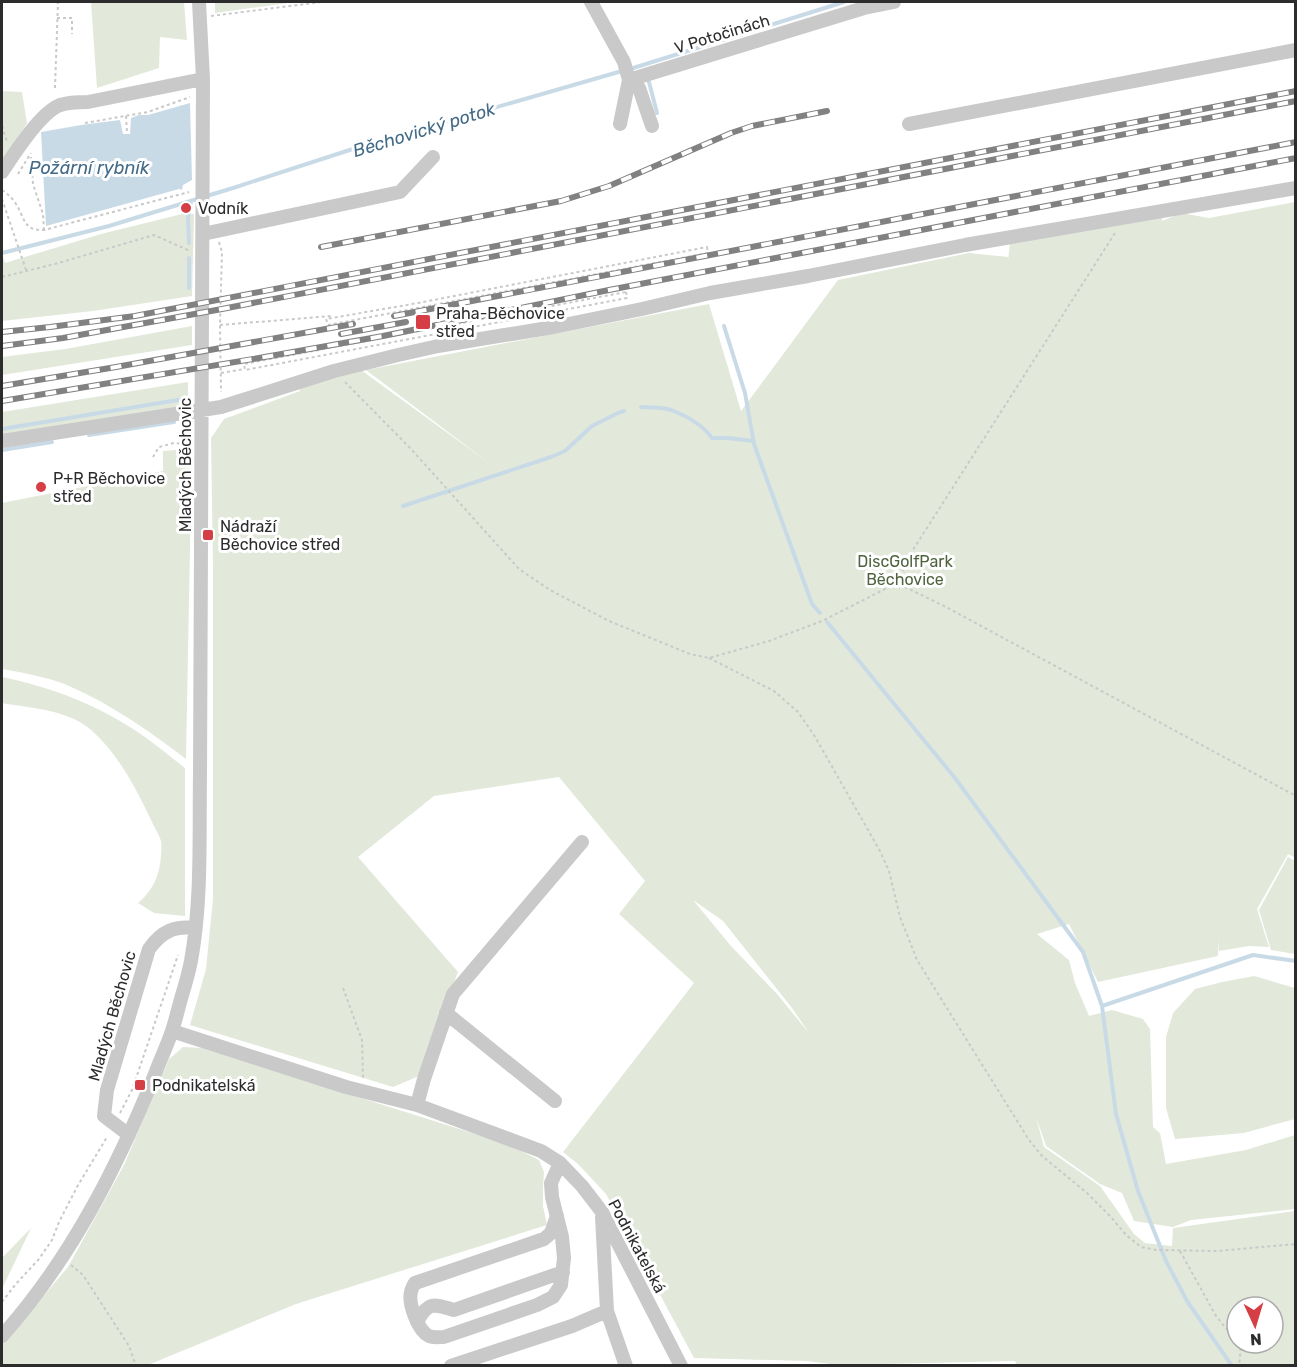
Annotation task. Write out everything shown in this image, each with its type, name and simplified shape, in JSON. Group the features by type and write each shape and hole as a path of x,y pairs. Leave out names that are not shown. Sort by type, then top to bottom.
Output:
{"street":[{"name":"Mladých Běchovic","path":"2,1336 35,1296 102,1190 129,1135 172,1031 191,963 198,878 200,775 203,209 199,190 203,79 199,2"},
{"path":"591,2 627,72 639,88 652,126"},
{"name":"V Potočinách","path":"627,72 864,8 894,2"},
{"path":"909,124 1296,50"},
{"path":"620,124 627,72"},
{"path":"2,172 33,129 58,106 203,79"},
{"path":"203,234 400,192 433,157"},
{"path":"2,441 221,407 334,371 438,346 554,327 710,293 965,245 1296,188"},
{"path":"417,1105 453,994 582,842"},
{"name":"Mladých Běchovic","path":"114,1125 104,1116 107,1090 149,949 156,939 167,931 184,927 195,928"},
{"path":"446,1013 555,1101"},
{"name":"Podnikatelská","path":"172,1031 335,1084 417,1105 541,1151 560,1163 602,1212 681,1365"},
{"path":"114,1125 129,1135"},
{"path":"557,1216 551,1233 544,1239 415,1283 410,1301 421,1330 432,1338 444,1337 537,1305 553,1297 561,1285 564,1258 562,1237 557,1216 552,1197 551,1183 560,1163"},
{"path":"602,1212 607,1311 626,1365"},
{"path":"417,1322 423,1310 430,1306 440,1305 454,1310 563,1272"},
{"path":"451,1365 573,1326 607,1311"}],"path":[{"path":"55,88 58,2"},
{"path":"288,2 290,6"},
{"path":"211,16 322,2"},
{"path":"57,18 72,18 72,34"},
{"path":"84,123 148,112 192,96"},
{"path":"126,116 127,132"},
{"path":"2,120 3,130 10,147"},
{"path":"31,145 33,184 43,214 44,230"},
{"path":"16,176 31,155"},
{"path":"2,190 11,196 25,223 36,230 44,230 199,190"},
{"path":"2,199 26,270"},
{"path":"710,658 769,641 822,621 897,583 917,543 1123,217"},
{"path":"2,277 154,235 184,249"},
{"path":"220,325 332,316 334,318 707,247 708,253 328,326 326,319 334,318"},
{"path":"221,407 222,252"},
{"path":"220,373 246,370 627,298 626,292 244,363 245,369"},
{"path":"334,371 411,449 519,569 550,590 609,621 690,654 710,658 774,691 798,712 814,735 880,851 889,871 900,916 917,960 1029,1140 1042,1156 1087,1193 1133,1242 1156,1250 1180,1251 1217,1251 1296,1244"},
{"path":"153,457 159,447 174,443 191,445"},
{"path":"897,583 946,607 1296,796"},
{"path":"2,1302 39,1259 52,1240 58,1221 132,1090 178,953"},
{"path":"343,988 362,1040 363,1091"},
{"path":"1180,1251 1216,1316 1225,1327"},
{"path":"59,1260 72,1266 83,1275 129,1346 136,1365"}],"green space":[{"path":"91,2 184,2 187,40 160,37 159,68 97,88"},
{"path":"215,2 295,2 215,13"},
{"path":"2,91 22,92 27,123 2,163"},
{"name":"DiscGolfPark Běchovice","path":"1295,202 1296,858 1288,854 1257,909 1269,947 1249,946 1219,951 1219,939 1218,956 1098,982 1069,924 1037,934 1069,960 1075,983 1089,1016 1112,1010 1143,1019 1150,1029 1153,1127 1160,1133 1166,1164 1246,1150 1295,1135 1295,1209 1191,1220 1173,1227 1134,1221 1122,1193 1100,1184 1046,1146 1036,1117 1044,1147 1100,1186 1134,1234 1145,1243 1172,1246 1173,1228 1295,1211 1295,1365 1017,1366 1015,1361 839,1365 806,1361 694,1358 606,1194 578,1164 563,1152 694,983 619,914 645,881 559,777 434,796 358,857 458,972 419,1076 393,1087 190,1025 206,969 213,899 211,438 224,419 300,391 299,388 361,370 489,463 366,370 709,304 741,411 838,280 969,253 1008,257 1008,261 1010,242 1163,214 1162,221 1181,213 1209,218","holes":["693,900 723,921 792,1008 809,1033"]},
{"path":"182,214 194,214 192,296 93,311 2,321 2,254 5,263 101,234"},
{"path":"192,326 192,345 2,375 2,357 65,349"},
{"path":"188,382 188,409 2,438 2,412"},
{"path":"188,449 191,495 186,759 129,719 85,693 53,680 2,669 2,503 163,471 163,451"},
{"path":"2,677 40,686 94,707 129,726 185,768 185,916 154,913 138,903 152,888 157,875 161,843 139,795 124,769 106,745 77,720 45,710 2,703"},
{"path":"1288,857 1295,861 1295,954 1271,950 1259,910"},
{"path":"1254,976 1295,988 1295,1119 1244,1133 1175,1139 1166,1108 1166,1037 1173,1013 1195,989"},
{"path":"183,1047 202,1048 507,1144 539,1160 544,1172 543,1206 547,1225 296,1304 148,1365 2,1366 2,1345 68,1267 124,1165 169,1059"},
{"path":"31,1228 2,1289 2,1258"}],"water":[{"name":"Požární rybník","path":"190,103 192,180 183,185 182,190 46,226 41,132 120,120 123,134 130,134 131,118"}],"waterway":[{"name":"Běchovický potok","path":"630,69 844,2"},
{"name":"Běchovický potok","path":"2,253 109,226 365,145 622,71"},
{"path":"649,82 657,113"},
{"path":"189,243 188,217 191,201"},
{"path":"189,258 189,288"},
{"path":"724,326 745,393 754,444 812,604 820,613"},
{"path":"2,429 184,399"},
{"path":"641,407 664,408 677,412 699,425 712,438 753,441"},
{"path":"403,506 565,451 592,426 624,411"},
{"path":"89,435 174,422"},
{"path":"2,450 52,442"},
{"path":"827,622 955,778 1083,952 1102,1006 1116,1114 1138,1191 1166,1261 1187,1301 1232,1366"},
{"path":"1102,1006 1253,955 1296,961"}],"railway":[{"path":"2,332 135,316 1296,91"},
{"path":"2,346 63,338 222,309 1296,101"},
{"path":"321,247 561,201 609,186 731,133 752,126 827,111"},
{"path":"394,316 1296,142"},
{"path":"2,401 383,336 609,290 1296,158"},
{"path":"341,334 406,322"},
{"path":"2,386 353,324"}],"place":[{"name":"Vodník","path":"186,208"},
{"name":"Praha-Běchovice střed","path":"423,322"},
{"name":"P+R Běchovice střed","path":"41,487"},
{"name":"Nádraží Běchovice střed","path":"208,535"},
{"name":"Podnikatelská","path":"140,1085"}]}
